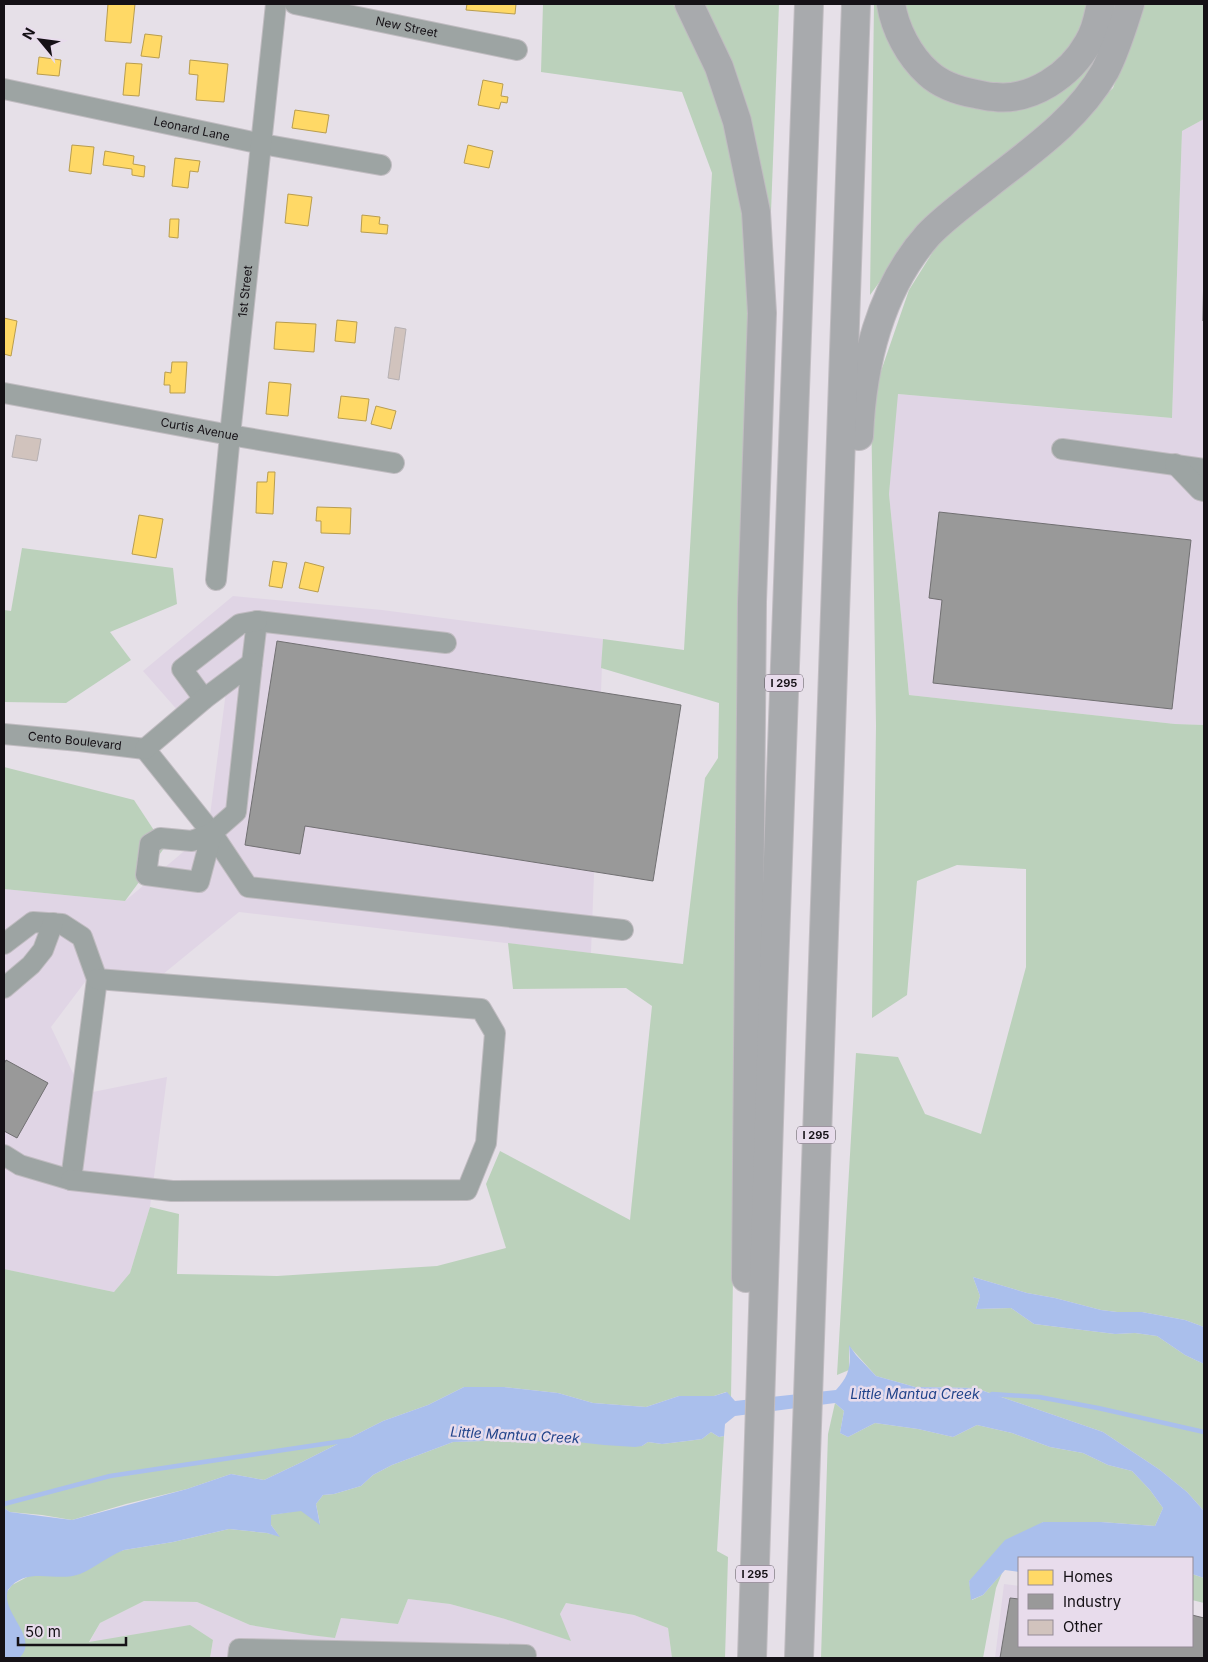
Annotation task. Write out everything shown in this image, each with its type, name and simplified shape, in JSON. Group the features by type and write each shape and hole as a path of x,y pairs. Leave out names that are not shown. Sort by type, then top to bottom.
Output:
{"highway":[{"path":"689,4 719,67 737,121 756,212 762,312 752,602 754,1362"},
{"path":"788,607 774,565 788,160 791,4"},
{"name":"I 295","path":"752,1658 757,1489 754,1362 788,607 809,4"},
{"name":"I 295","path":"799,1658 856,4"},
{"path":"891,4 894,20 915,59 929,74 950,87 996,98 1025,94 1044,86 1061,75 1088,44 1097,24 1101,4"},
{"path":"824,912 843,830 860,410 873,336 898,276 928,235 966,202 1047,138 1085,100 1105,71 1118,41 1130,4"}],"street":[{"name":"1st Street","path":"216,580 276,4"},
{"name":"New Street","path":"295,4 517,50"},
{"name":"Leonard Lane","path":"4,89 262,144 381,165"},
{"name":"Curtis Avenue","path":"4,393 394,463"},
{"path":"1062,449 1204,469"},
{"path":"1175,464 1200,490 1204,491"},
{"path":"212,833 236,812 258,621"},
{"path":"204,699 182,668 240,624 258,621 446,643"},
{"path":"252,663 204,699 145,749 212,833 248,887 623,930"},
{"name":"Cento Boulevard","path":"4,734 145,749"},
{"path":"4,944 32,922 62,924 82,937 97,979 71,1180"},
{"path":"4,988 31,965 43,950 53,923"},
{"path":"4,1155 20,1165 71,1180 172,1191 467,1190 486,1143 494,1033 481,1009 97,979"},
{"path":"238,1658 239,1648 526,1655"}],"shaded area":[{"path":"1204,119 1204,725 1175,724 909,695 889,494 897,394 1172,418 1182,131"},
{"path":"233,596 382,610 603,639 591,953 239,912 162,975 94,970 51,1027 83,1094 167,1077 150,1207 130,1273 114,1292 4,1269 4,889 125,901 208,831 228,676 179,712 143,671"},
{"path":"1004,1584 1018,1586 1018,1647 1193,1647 1193,1615 1204,1617 1204,1658 995,1658"},
{"path":"408,1599 450,1604 570,1640 560,1614 566,1603 634,1615 668,1628 672,1658 210,1658 213,1640 89,1643 100,1623 144,1601 197,1602 250,1625 335,1638 341,1618 398,1624"}],"green space":[{"path":"543,4 673,4 688,28 729,130 750,253 731,1398 726,1392 714,1396 679,1396 646,1407 593,1403 558,1393 504,1387 464,1387 428,1405 383,1421 264,1480 231,1474 187,1489 72,1520 10,1512 4,1508 4,1269 114,1292 130,1273 150,1207 179,1214 177,1274 277,1276 437,1266 506,1248 486,1184 500,1151 630,1220 652,1006 626,988 513,989 508,943 683,964 705,778 718,758 719,703 601,668 603,639 684,650 712,173 682,92 541,72"},
{"path":"704,4 779,4 770,238"},
{"path":"874,4 878,4 927,87 962,105 1008,106 1059,92 1114,4 1120,4 1102,57 1049,123 895,261 870,295"},
{"path":"902,4 1088,4 1072,48 1032,85 977,83 928,62"},
{"path":"1144,4 1204,4 1204,119 1182,131 1172,418 898,394 889,494 909,695 1175,724 1204,725 1204,1327 1185,1320 1142,1312 1101,1310 1027,1293 973,1277 980,1296 976,1309 1011,1308 1034,1324 1115,1334 1135,1333 1157,1336 1185,1355 1204,1364 1204,1511 1187,1492 1160,1470 1103,1432 975,1388 915,1387 876,1376 849,1346 849,1370 837,1375 856,1053 898,1057 925,1114 981,1134 1026,967 1026,869 957,865 917,881 907,995 872,1018 876,726 871,400 909,290 939,242 1036,160 1113,88"},
{"path":"22,548 173,568 177,604 110,632 131,660 66,703 4,702 4,610 11,611"},
{"path":"4,767 134,800 165,847 125,901 4,889"},
{"path":"835,1403 844,1411 840,1433 848,1437 875,1423 918,1429 953,1437 977,1425 1012,1433 1050,1447 1083,1453 1108,1465 1132,1471 1150,1490 1163,1508 1155,1526 1101,1522 1043,1522 969,1581 972,1600 983,1595 1002,1573 996,1588 983,1658 821,1658 828,1434"},
{"path":"711,1432 719,1437 724,1436 717,1551 728,1557 725,1658 672,1658 668,1628 634,1615 566,1603 560,1614 571,1641 505,1619 450,1604 408,1599 398,1624 341,1618 335,1638 250,1625 197,1602 144,1601 100,1623 89,1642 190,1625 213,1640 210,1658 19,1658 24,1641 6,1609 4,1596 12,1585 29,1576 89,1569 114,1553 124,1550 173,1542 229,1529 279,1536 271,1525 271,1515 302,1510 320,1524 316,1504 323,1495 334,1494 361,1486 373,1475 392,1465 453,1442 483,1441 505,1434 530,1433 568,1441 642,1446 648,1442 662,1444 702,1439"},
{"path":"1193,1574 1204,1578 1204,1603 1193,1600"}],"water":[{"path":"973,1277 1027,1293 1101,1310 1142,1312 1185,1320 1204,1327 1204,1364 1185,1355 1157,1336 1135,1333 1115,1334 1034,1324 1011,1308 976,1309 980,1296"},
{"path":"849,1345 876,1376 915,1387 975,1388 1103,1432 1160,1470 1187,1492 1204,1511 1204,1578 1193,1574 1193,1557 1018,1557 1018,1572 1005,1570 983,1595 971,1600 969,1581 1005,1540 1043,1522 1101,1522 1155,1526 1163,1508 1150,1490 1132,1471 1108,1465 1083,1453 1050,1447 1012,1433 977,1425 953,1437 918,1429 875,1423 848,1437 840,1433 844,1411 835,1403 735,1416 725,1424 724,1436 719,1437 711,1432 702,1439 662,1444 648,1442 642,1446 635,1447 568,1441 530,1433 505,1434 483,1441 453,1442 392,1465 373,1475 361,1486 334,1494 323,1495 316,1504 320,1525 301,1511 271,1515 271,1525 280,1537 267,1533 229,1529 173,1542 124,1550 80,1574 62,1577 33,1576 24,1578 8,1590 7,1599 9,1608 23,1634 25,1650 19,1658 4,1658 4,1508 10,1512 72,1520 187,1489 231,1474 264,1480 383,1421 428,1405 464,1387 504,1387 558,1393 593,1403 646,1407 679,1396 714,1396 727,1392 735,1401 836,1390 847,1374 850,1358"}],"building: Homes":[{"path":"108,4 135,4 131,43 105,41"},
{"path":"467,4 516,4 515,14 466,10"},
{"path":"145,34 162,36 159,58 141,56"},
{"path":"39,57 61,60 59,76 37,74"},
{"path":"190,60 228,64 224,102 196,100 198,75 189,74"},
{"path":"126,63 142,64 139,96 123,95"},
{"path":"483,80 503,84 501,96 508,97 507,103 501,102 499,109 478,105"},
{"path":"295,110 329,115 326,133 292,128"},
{"path":"72,145 94,147 91,174 69,171"},
{"path":"468,145 493,151 489,168 464,163"},
{"path":"105,151 134,156 133,164 145,166 144,177 132,175 132,169 103,165"},
{"path":"175,158 200,161 198,172 190,171 188,188 172,186"},
{"path":"288,194 312,197 308,226 285,223"},
{"path":"362,215 380,217 379,224 388,225 387,234 361,232"},
{"path":"170,219 179,219 178,238 169,237"},
{"path":"4,318 17,321 11,356 4,354"},
{"path":"337,320 357,322 355,343 335,341"},
{"path":"276,322 316,324 314,352 274,349"},
{"path":"172,362 187,362 185,393 170,393 170,385 164,385 165,372 171,373"},
{"path":"269,382 291,384 288,416 266,414"},
{"path":"341,396 369,399 366,421 338,418"},
{"path":"376,406 396,411 391,429 371,424"},
{"path":"268,472 275,472 273,514 256,513 257,482 267,482"},
{"path":"317,507 351,508 350,534 321,533 321,521 316,521"},
{"path":"139,515 163,519 156,558 132,554"},
{"path":"273,561 287,563 282,588 269,586"},
{"path":"305,562 324,567 318,592 299,588"}],"building: Industry":[{"path":"1204,261 1204,321 1203,321"},
{"path":"939,512 1191,540 1172,709 933,683 942,600 929,598"},
{"path":"277,641 681,705 653,881 305,826 300,854 245,845"},
{"path":"6,1060 48,1083 17,1138 4,1131 4,1064"},
{"path":"1010,1598 1018,1599 1018,1647 1193,1647 1193,1615 1204,1618 1204,1658 1000,1658"}],"building: Other":[{"path":"395,327 406,329 399,380 388,378"},
{"path":"16,435 41,439 37,461 12,457"}],"waterway":[{"name":"Little Mantua Creek","path":"992,1394 1039,1397 1204,1432"},
{"name":"Little Mantua Creek","path":"492,1436 515,1439 567,1440"},
{"name":"Little Mantua Creek","path":"4,1504 110,1476 350,1440"}]}
